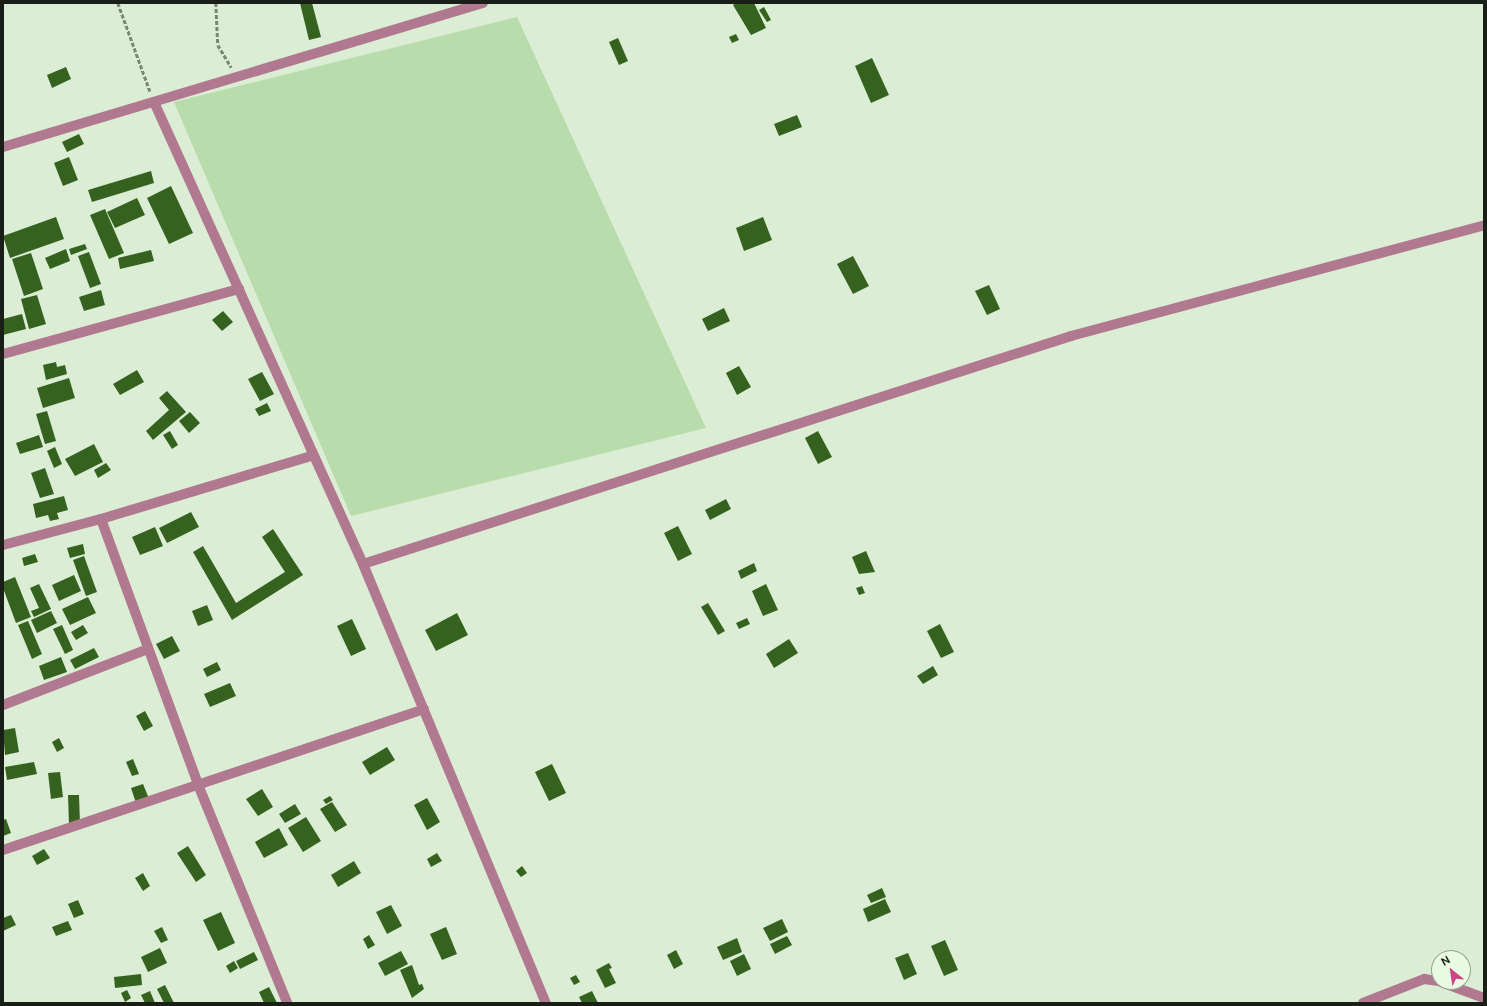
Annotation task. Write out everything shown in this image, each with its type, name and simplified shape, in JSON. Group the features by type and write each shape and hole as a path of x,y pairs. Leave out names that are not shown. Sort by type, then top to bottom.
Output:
{"street":[{"path":"3,147 483,3"},
{"path":"154,102 363,564 546,1003"},
{"path":"363,564 1071,336 1484,225"},
{"path":"3,354 239,289"},
{"path":"3,545 101,519 314,455"},
{"path":"101,519 199,787 287,1003"},
{"path":"3,706 148,649"},
{"path":"3,850 199,787 424,709"},
{"path":"1362,1003 1424,979 1431,980"},
{"path":"1462,990 1484,998"}],"path":[{"path":"118,3 154,102"},
{"path":"216,3 218,45 237,77"}],"green space":[{"path":"517,17 706,428 351,516 174,102"}],"building":[{"path":"300,3 312,3 321,37 309,40"},
{"path":"736,3 754,3 766,28 751,35 733,5"},
{"path":"764,7 771,20 767,22 759,10"},
{"path":"736,34 739,40 732,43 729,37"},
{"path":"618,38 628,61 619,65 609,42"},
{"path":"872,58 889,95 871,103 855,66"},
{"path":"66,67 71,79 52,88 47,75"},
{"path":"797,115 802,127 779,136 774,124"},
{"path":"79,134 84,144 67,152 62,142"},
{"path":"69,157 78,180 63,186 54,163"},
{"path":"151,171 154,183 92,202 88,190"},
{"path":"171,186 193,233 169,244 147,198"},
{"path":"137,198 145,215 115,228 107,212"},
{"path":"105,209 124,253 109,259 90,215"},
{"path":"56,217 64,239 10,258 3,236"},
{"path":"763,217 772,240 744,251 736,228"},
{"path":"85,244 87,249 71,255 69,249"},
{"path":"66,249 70,261 50,269 45,258"},
{"path":"151,250 154,261 120,269 118,258"},
{"path":"89,252 101,284 90,288 78,256"},
{"path":"31,253 43,289 24,296 12,259"},
{"path":"853,256 869,286 853,294 837,264"},
{"path":"989,285 1000,309 987,315 975,291"},
{"path":"101,290 105,305 84,311 79,297"},
{"path":"37,295 46,324 29,329 21,299"},
{"path":"724,308 730,321 708,331 702,319"},
{"path":"223,311 233,322 222,331 212,320"},
{"path":"22,314 26,329 3,335 3,319"},
{"path":"56,362 57,367 65,365 67,374 46,380 43,365"},
{"path":"739,366 751,387 737,395 726,373"},
{"path":"137,370 144,382 120,395 113,384"},
{"path":"262,372 274,394 260,401 248,379"},
{"path":"69,378 75,398 43,408 37,388"},
{"path":"167,391 186,412 153,440 146,431 169,410 159,398"},
{"path":"267,403 271,411 259,416 255,409"},
{"path":"47,411 56,441 45,444 36,414"},
{"path":"190,412 200,423 189,433 179,421"},
{"path":"170,431 178,445 172,449 163,435"},
{"path":"818,431 832,457 818,464 805,438"},
{"path":"39,435 43,447 20,454 16,443"},
{"path":"94,444 103,462 75,476 65,459"},
{"path":"55,447 62,464 54,468 47,451"},
{"path":"106,463 111,470 98,478 94,470"},
{"path":"45,468 54,494 40,498 31,473"},
{"path":"64,496 68,510 57,513 59,519 50,521 48,515 36,518 33,504"},
{"path":"726,499 731,509 710,520 705,510"},
{"path":"191,512 199,527 167,543 159,528"},
{"path":"678,526 692,554 678,561 664,533"},
{"path":"155,527 163,546 140,555 132,537"},
{"path":"273,529 303,575 232,620 193,552 203,546 236,603 285,572 262,537"},
{"path":"83,544 85,554 70,558 67,548"},
{"path":"866,551 875,572 859,574 852,557"},
{"path":"35,554 38,562 24,566 22,558"},
{"path":"84,556 97,592 86,596 73,560"},
{"path":"754,563 757,571 741,579 738,571"},
{"path":"74,575 81,591 59,601 52,585"},
{"path":"15,577 31,617 16,623 3,588 3,582"},
{"path":"39,584 51,609 34,617 31,611 39,608 30,588"},
{"path":"766,584 778,610 763,616 752,591"},
{"path":"862,586 865,593 859,595 856,588"},
{"path":"88,597 96,613 70,625 62,609"},
{"path":"708,603 725,631 718,635 701,607"},
{"path":"207,605 213,620 198,626 192,611"},
{"path":"51,611 57,623 37,633 31,620"},
{"path":"457,613 468,635 436,651 425,630"},
{"path":"747,618 750,624 739,629 736,623"},
{"path":"352,619 366,649 351,656 337,626"},
{"path":"28,621 42,654 32,659 18,625"},
{"path":"940,624 954,652 941,658 927,631"},
{"path":"62,625 73,650 65,654 53,629"},
{"path":"83,625 88,633 76,640 71,632"},
{"path":"172,636 180,651 164,659 156,644"},
{"path":"789,639 798,653 774,668 766,654"},
{"path":"94,648 99,657 75,669 70,660"},
{"path":"61,657 67,672 44,680 39,666"},
{"path":"217,662 221,670 207,677 203,669"},
{"path":"933,666 938,675 923,684 917,676"},
{"path":"230,683 236,696 210,707 204,694"},
{"path":"145,711 153,726 144,731 136,716"},
{"path":"15,728 19,752 5,755 3,730"},
{"path":"59,738 64,748 57,752 52,742"},
{"path":"387,747 395,760 370,775 362,762"},
{"path":"133,759 139,774 132,776 126,762"},
{"path":"34,762 37,774 7,780 5,767"},
{"path":"552,764 566,793 549,801 535,772"},
{"path":"60,772 63,797 51,799 48,773"},
{"path":"143,784 150,801 137,806 131,788"},
{"path":"262,789 273,807 258,816 246,799"},
{"path":"68,795 79,795 80,824 69,824"},
{"path":"330,796 333,800 326,804 323,800"},
{"path":"427,798 440,822 427,830 414,805"},
{"path":"332,802 347,825 335,832 320,809"},
{"path":"295,804 301,814 285,823 279,814"},
{"path":"306,817 321,841 303,852 288,828"},
{"path":"6,819 11,833 3,836 3,820"},
{"path":"279,828 288,845 264,858 255,842"},
{"path":"188,846 206,875 196,882 177,853"},
{"path":"44,849 50,858 37,865 32,856"},
{"path":"437,853 442,861 431,867 427,859"},
{"path":"354,861 361,873 338,887 331,875"},
{"path":"522,866 527,873 521,877 516,871"},
{"path":"143,873 150,886 143,891 135,878"},
{"path":"882,888 886,897 871,903 867,895"},
{"path":"885,899 891,912 868,922 863,909"},
{"path":"78,900 84,914 74,918 68,904"},
{"path":"391,905 402,926 387,934 376,912"},
{"path":"221,912 235,943 218,951 203,920"},
{"path":"11,915 16,925 3,931 3,918"},
{"path":"782,919 788,932 770,941 763,928"},
{"path":"68,921 72,930 56,936 52,927"},
{"path":"162,927 168,940 161,943 154,931"},
{"path":"446,927 457,954 442,960 430,934"},
{"path":"369,935 375,945 368,949 363,939"},
{"path":"787,936 792,945 775,954 770,944"},
{"path":"737,938 742,952 723,960 717,947"},
{"path":"945,940 958,970 944,976 931,946"},
{"path":"160,948 167,963 148,972 141,957"},
{"path":"676,950 683,964 674,969 667,955"},
{"path":"401,951 408,964 385,976 378,963"},
{"path":"254,952 258,960 240,969 236,961"},
{"path":"908,953 917,974 904,980 895,958"},
{"path":"744,954 751,969 737,976 730,961"},
{"path":"234,961 238,968 230,973 226,966"},
{"path":"609,963 612,968 609,969 616,983 605,988 596,970"},
{"path":"412,965 419,985 422,984 424,989 412,998 400,970"},
{"path":"141,974 142,985 115,988 114,977"},
{"path":"576,975 580,982 574,985 570,978"},
{"path":"165,985 174,1003 164,1003 157,989"},
{"path":"269,987 277,1003 264,1003 259,992"},
{"path":"127,990 131,998 125,1002 121,993"},
{"path":"150,991 155,1003 145,1003 141,995"},
{"path":"592,991 598,1003 582,1003 579,997"}]}
